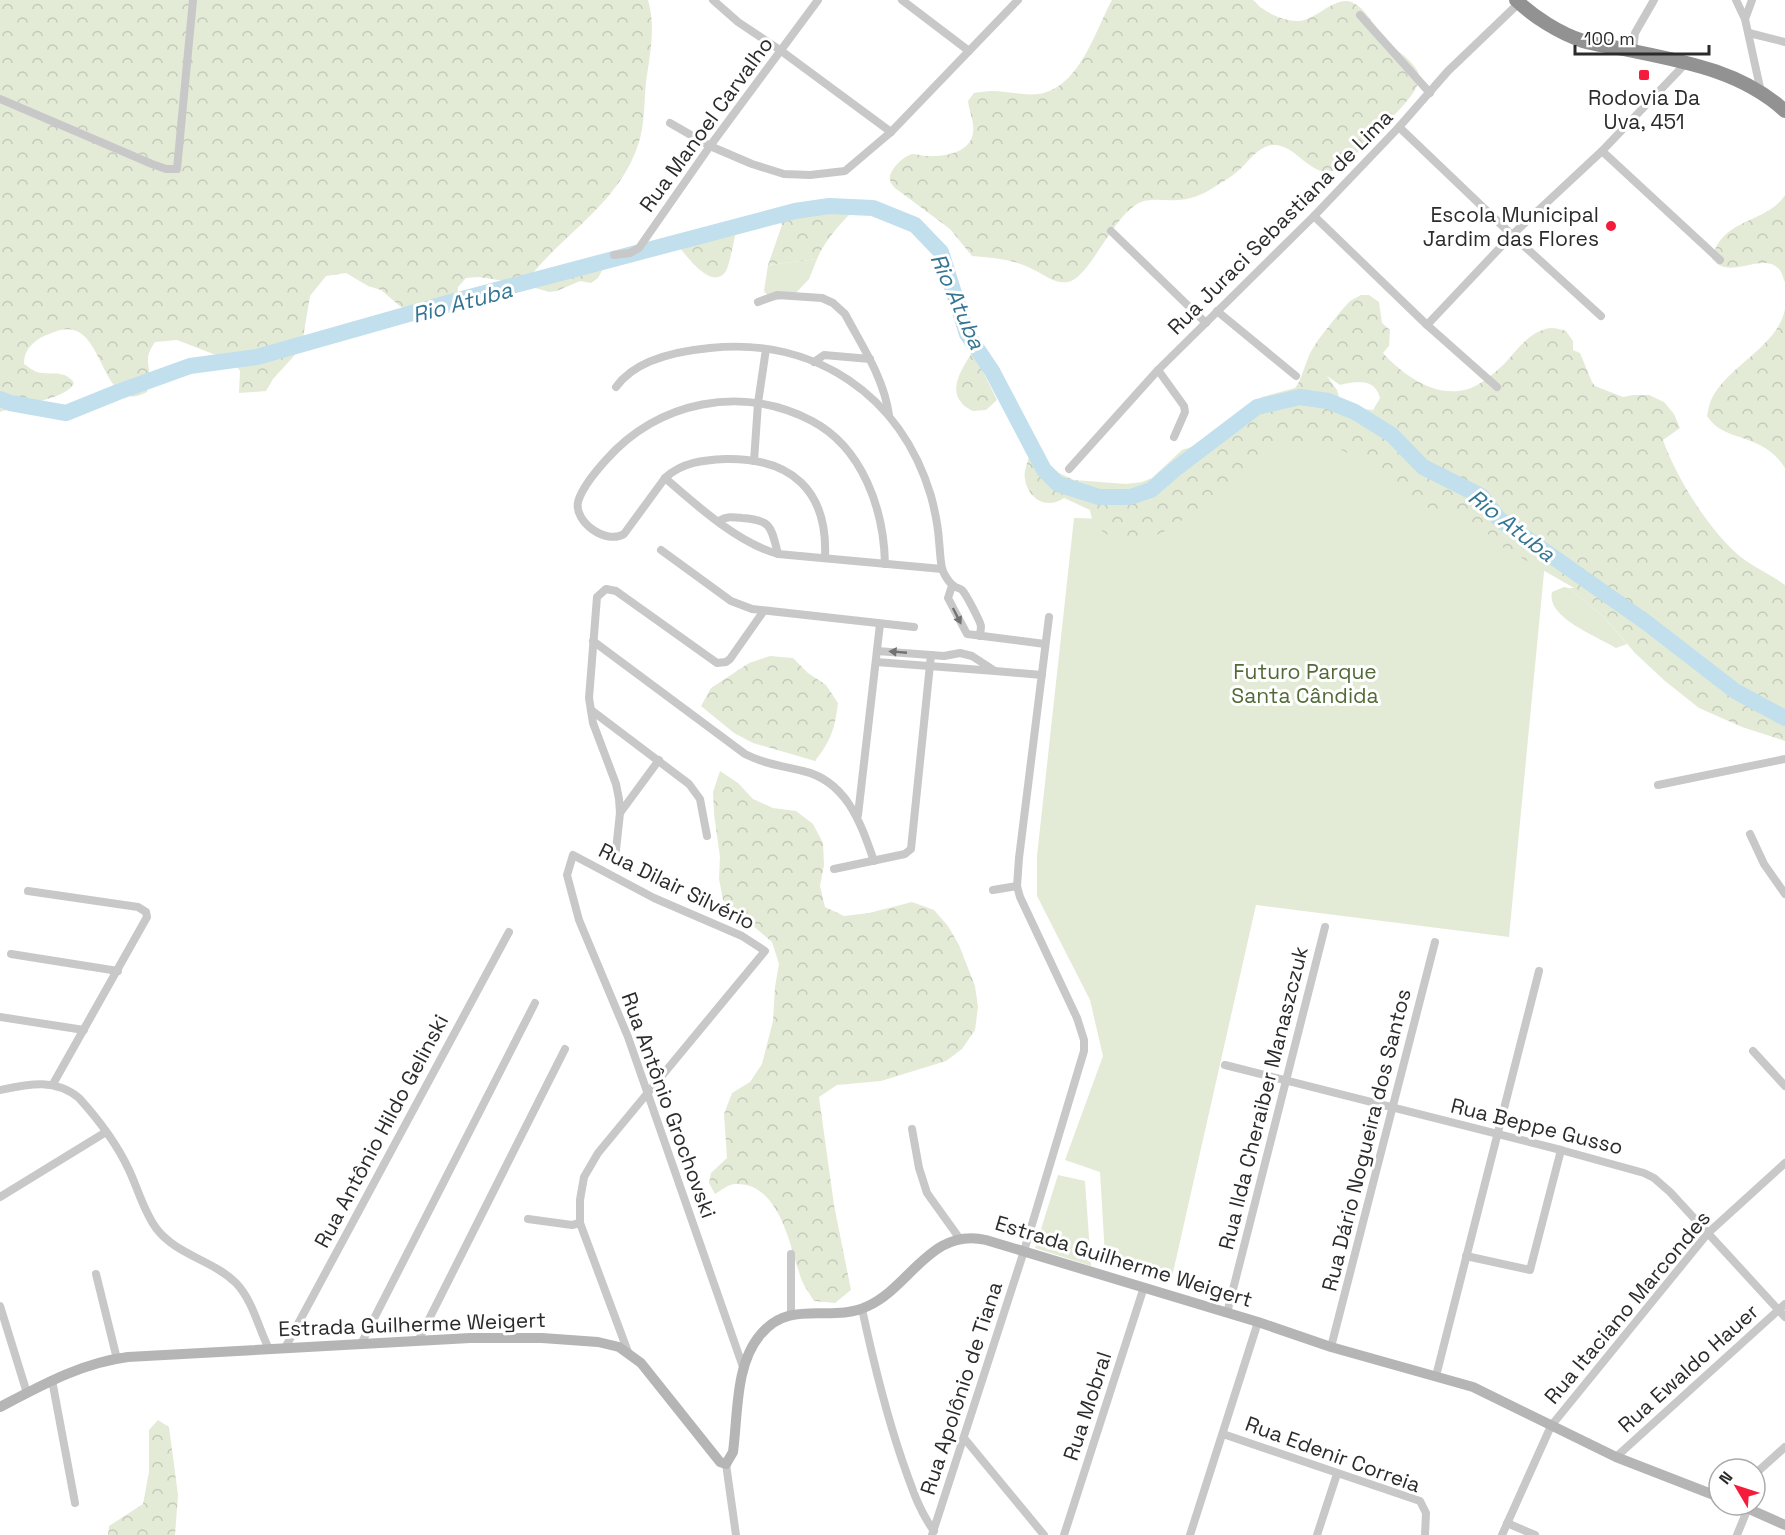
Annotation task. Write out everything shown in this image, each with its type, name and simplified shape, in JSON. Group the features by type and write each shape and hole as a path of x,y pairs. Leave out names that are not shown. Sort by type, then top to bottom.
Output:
{"highway":[{"path":"1518,2 1526,10 1557,29 1582,41 1687,62 1716,71 1749,85 1785,111"}],"street":[{"path":"0,99 152,164 166,169 177,169 194,0"},
{"path":"713,0 738,22 891,132"},
{"name":"Rua Manoel Carvalho","path":"614,255 630,253 639,248 710,146 818,0"},
{"path":"902,0 969,51"},
{"path":"670,123 710,146 752,164 784,174 810,175 845,171 891,132 1018,0"},
{"path":"1633,51 1635,33 1654,0"},
{"path":"1736,0 1749,33 1761,92"},
{"path":"1745,19 1752,0"},
{"name":"Rua Juraci Sebastiana de Lima","path":"1069,469 1158,370 1314,216 1399,127 1448,71 1518,2"},
{"path":"1360,15 1430,93"},
{"path":"1749,33 1785,42"},
{"path":"1427,325 1512,234 1602,151 1687,62"},
{"path":"1399,127 1601,316"},
{"path":"1602,151 1720,260"},
{"path":"1314,216 1427,325 1497,387"},
{"path":"1111,231 1206,323"},
{"path":"758,302 777,295 822,298 845,314 870,359 883,389 890,417"},
{"path":"1217,311 1296,376"},
{"path":"616,387 623,377 651,362 688,351 728,346 787,353 842,375 862,388 890,417 910,447 926,481 936,514 942,569 952,586 962,591 981,626 980,636"},
{"path":"754,461 758,403 766,349"},
{"path":"814,362 824,355 870,359"},
{"path":"1158,370 1184,406 1185,412 1174,437"},
{"path":"825,556 826,536 823,517 809,492 797,479 782,470 754,461 718,459 695,462 672,471 621,537 607,538 581,519 578,510 579,501 586,486 616,450 644,427 671,413 699,405 729,401 758,403 788,411 815,423 828,431 847,451 863,474 875,500 884,538 885,564"},
{"path":"665,478 753,545 778,554 825,556 942,569"},
{"path":"719,521 730,517 762,520 772,530 778,554"},
{"path":"661,550 741,606 763,612 914,627"},
{"path":"952,586 948,598 967,634 1046,644"},
{"path":"616,850 620,813 616,784 596,732 589,686 596,601 599,594 606,589 616,591 717,663 730,659 763,612"},
{"path":"993,890 1017,886 1018,858 1049,617"},
{"path":"858,815 880,624"},
{"path":"593,641 746,754 768,764 812,774 842,795 858,815 874,861"},
{"path":"877,651 944,656 960,652 995,671"},
{"path":"963,670 968,662 967,654"},
{"path":"834,869 904,854 912,845 931,655"},
{"path":"876,662 1042,675"},
{"path":"591,710 696,791 703,807 707,836"},
{"path":"1658,785 1785,759"},
{"path":"620,813 658,760"},
{"path":"1750,834 1764,864 1785,894"},
{"name":"Rua Dilair Silvério","path":"573,855 654,898 742,936 765,951 648,1092"},
{"name":"Rua Antônio Grochovski","path":"573,855 567,875 573,900 586,939 628,1037 648,1092 743,1368"},
{"name":"Rua Apolônio de Tiana","path":"933,1533 1024,1251 1081,1061 1084,1040 1077,1018 1028,918 1017,886"},
{"path":"28,891 142,908 146,912 146,921 53,1084"},
{"name":"Rua Ilda Cheraiber Manaszczuk","path":"1227,1313 1325,927"},
{"name":"Rua Antônio Hildo Gelinski","path":"285,1348 509,932"},
{"name":"Rua Dário Nogueira dos Santos","path":"1331,1347 1436,942"},
{"path":"10,954 118,970"},
{"path":"1436,1376 1539,971"},
{"path":"361,1344 535,1003"},
{"path":"0,1017 84,1030"},
{"path":"418,1341 565,1050"},
{"path":"1753,1051 1785,1086"},
{"name":"Rua Beppe Gusso","path":"1225,1065 1631,1168 1654,1178 1782,1307 1785,1317"},
{"path":"0,1090 28,1085 53,1084 70,1091 79,1098 121,1155 147,1213 158,1230 171,1243 216,1268 234,1282 247,1298 269,1349"},
{"path":"628,1352 580,1223 581,1188 589,1166 648,1092"},
{"path":"736,1535 726,1464 733,1452 743,1368 759,1335 775,1321 791,1314 840,1313 862,1309 884,1295 927,1257 960,1239 927,1193 912,1129"},
{"path":"0,1197 106,1132"},
{"path":"1466,1256 1530,1270 1561,1150"},
{"name":"Rua Itaciano Marcondes","path":"1502,1535 1551,1426 1708,1233 1785,1163"},
{"path":"528,1219 572,1225 580,1223"},
{"name":"Estrada Guilherme Weigert","path":"960,1239 979,1238 1024,1251 1490,1394 1616,1457 1707,1492"},
{"path":"791,1254 791,1314"},
{"path":"96,1274 117,1359"},
{"name":"Rua Mobral","path":"1064,1535 1144,1287"},
{"path":"0,1306 27,1393"},
{"name":"Rua Ewaldo Hauer","path":"1616,1457 1782,1307"},
{"path":"862,1309 877,1377 899,1449 920,1508 933,1533"},
{"path":"1191,1535 1258,1322"},
{"name":"Estrada Guilherme Weigert","path":"0,1407 81,1367 117,1359 490,1337 598,1342 628,1352 651,1375 720,1462 726,1464"},
{"path":"52,1380 75,1503"},
{"name":"Rua Edenir Correia","path":"1223,1434 1414,1499 1423,1505 1426,1513 1425,1535"},
{"path":"964,1438 1044,1535"},
{"path":"1767,1464 1785,1448"},
{"path":"1317,1535 1337,1474"},
{"path":"1737,1535 1742,1517"},
{"path":"1767,1517 1785,1525"},
{"path":"1507,1523 1535,1535"}],"green space":[{"path":"0,0 648,0 652,30 643,122 638,145 629,166 604,201 542,262 528,279 530,285 538,285 606,263 598,278 591,283 580,281 549,292 518,283 478,277 466,278 458,287 457,303 452,311 439,319 423,321 414,318 381,290 368,286 346,273 326,276 310,296 303,338 294,356 273,379 266,391 239,393 240,371 234,362 177,340 155,342 148,355 150,377 147,392 130,396 119,391 111,381 91,344 82,334 71,329 57,331 40,338 31,346 26,352 24,364 37,372 67,376 74,383 70,389 52,398 0,412"},
{"path":"1112,0 1253,0 1273,15 1298,21 1305,20 1335,4 1348,1 1359,6 1382,36 1415,67 1419,77 1418,83 1388,122 1352,158 1335,170 1327,172 1319,170 1282,146 1274,145 1264,148 1235,174 1204,193 1182,200 1141,202 1121,219 1085,270 1068,282 1054,280 1012,261 972,256 950,229 895,188 890,180 893,169 899,162 913,154 934,156 948,154 967,145 973,133 973,121 968,101 974,93 992,91 1038,94 1052,90 1064,82 1084,57"},
{"path":"1785,195 1785,282 1780,270 1773,265 1758,263 1733,268 1718,265 1712,259 1717,245 1725,235 1767,211"},
{"path":"809,207 854,210 833,233 817,259 768,265 782,225 775,214"},
{"path":"738,224 728,267 720,276 713,277 698,268 675,242"},
{"path":"817,259 809,279 792,297 772,301 764,291 768,265"},
{"path":"1361,295 1369,295 1379,302 1382,323 1390,330 1389,346 1383,353 1410,377 1432,388 1456,391 1473,387 1487,379 1529,337 1544,329 1553,328 1566,331 1573,341 1573,350 1580,353 1595,386 1623,397 1649,395 1664,402 1674,414 1680,428 1663,440 1693,500 1713,528 1735,552 1785,585 1785,741 1742,727 1699,708 1665,681 1635,653 1604,617 1569,588 1574,588 1507,550 1492,537 1456,515 1414,502 1349,454 1322,442 1309,441 1293,444 1264,456 1236,475 1184,519 1146,539 1127,541 1108,535 1096,524 1090,510 1064,498 1045,503 1030,492 1025,469 1031,450 1059,473 1074,480 1126,484 1152,478 1182,450 1201,444 1262,397 1295,388 1318,340 1350,301","holes":["1327,376 1340,385 1364,382 1374,387 1380,398 1373,410 1363,409 1339,397"]},
{"path":"1785,309 1785,468 1766,448 1724,431 1707,416 1711,400 1720,386 1773,334 1781,322"},
{"path":"973,351 997,400 986,410 973,411 963,405 957,396 959,376"},
{"name":"Futuro Parque Santa Cândida","path":"1335,417 1545,562 1509,937 1256,905 1172,1277 1105,1256 1100,1172 1065,1160 1103,1056 1090,1000 1037,896 1037,856 1074,518 1146,520"},
{"path":"1564,587 1569,588 1604,617 1627,644 1616,648 1575,626 1565,618 1552,601 1552,592"},
{"path":"770,656 793,658 808,673 826,685 838,703 831,734 815,761 753,743 734,733 701,706 711,688 749,663"},
{"path":"720,771 738,783 753,799 773,808 796,811 813,824 823,843 824,865 820,886 825,907 844,916 869,913 912,902 934,910 948,926 959,945 975,986 978,1007 975,1030 962,1049 946,1061 881,1081 837,1085 819,1097 834,1205 851,1290 835,1303 814,1301 802,1281 781,1220 773,1205 763,1194 751,1186 735,1184 715,1194 709,1183 711,1173 727,1158 724,1114 732,1093 750,1082 762,1064 773,1021 779,964 772,942 723,900 719,879 720,857 713,792"},
{"path":"1058,1175 1085,1181 1091,1266 1035,1248"},
{"path":"158,1420 169,1427 178,1495 175,1535 108,1535 109,1526 143,1504 149,1472 149,1430"}],"waterway":[{"name":"Rio Atuba","path":"0,399 10,403 66,413 190,366 257,357 451,302 795,211 829,206 873,208 915,225 941,252 967,334 992,371 1044,470 1058,484 1099,497 1130,497 1151,490 1257,407 1300,397 1328,401 1355,412 1392,435 1423,467 1481,496 1499,519 1647,623 1735,691 1785,718"}],"place":[{"name":"Rodovia Da Uva, 451","path":"1644,75"},
{"name":"Escola Municipal Jardim das Flores","path":"1611,226"}]}
